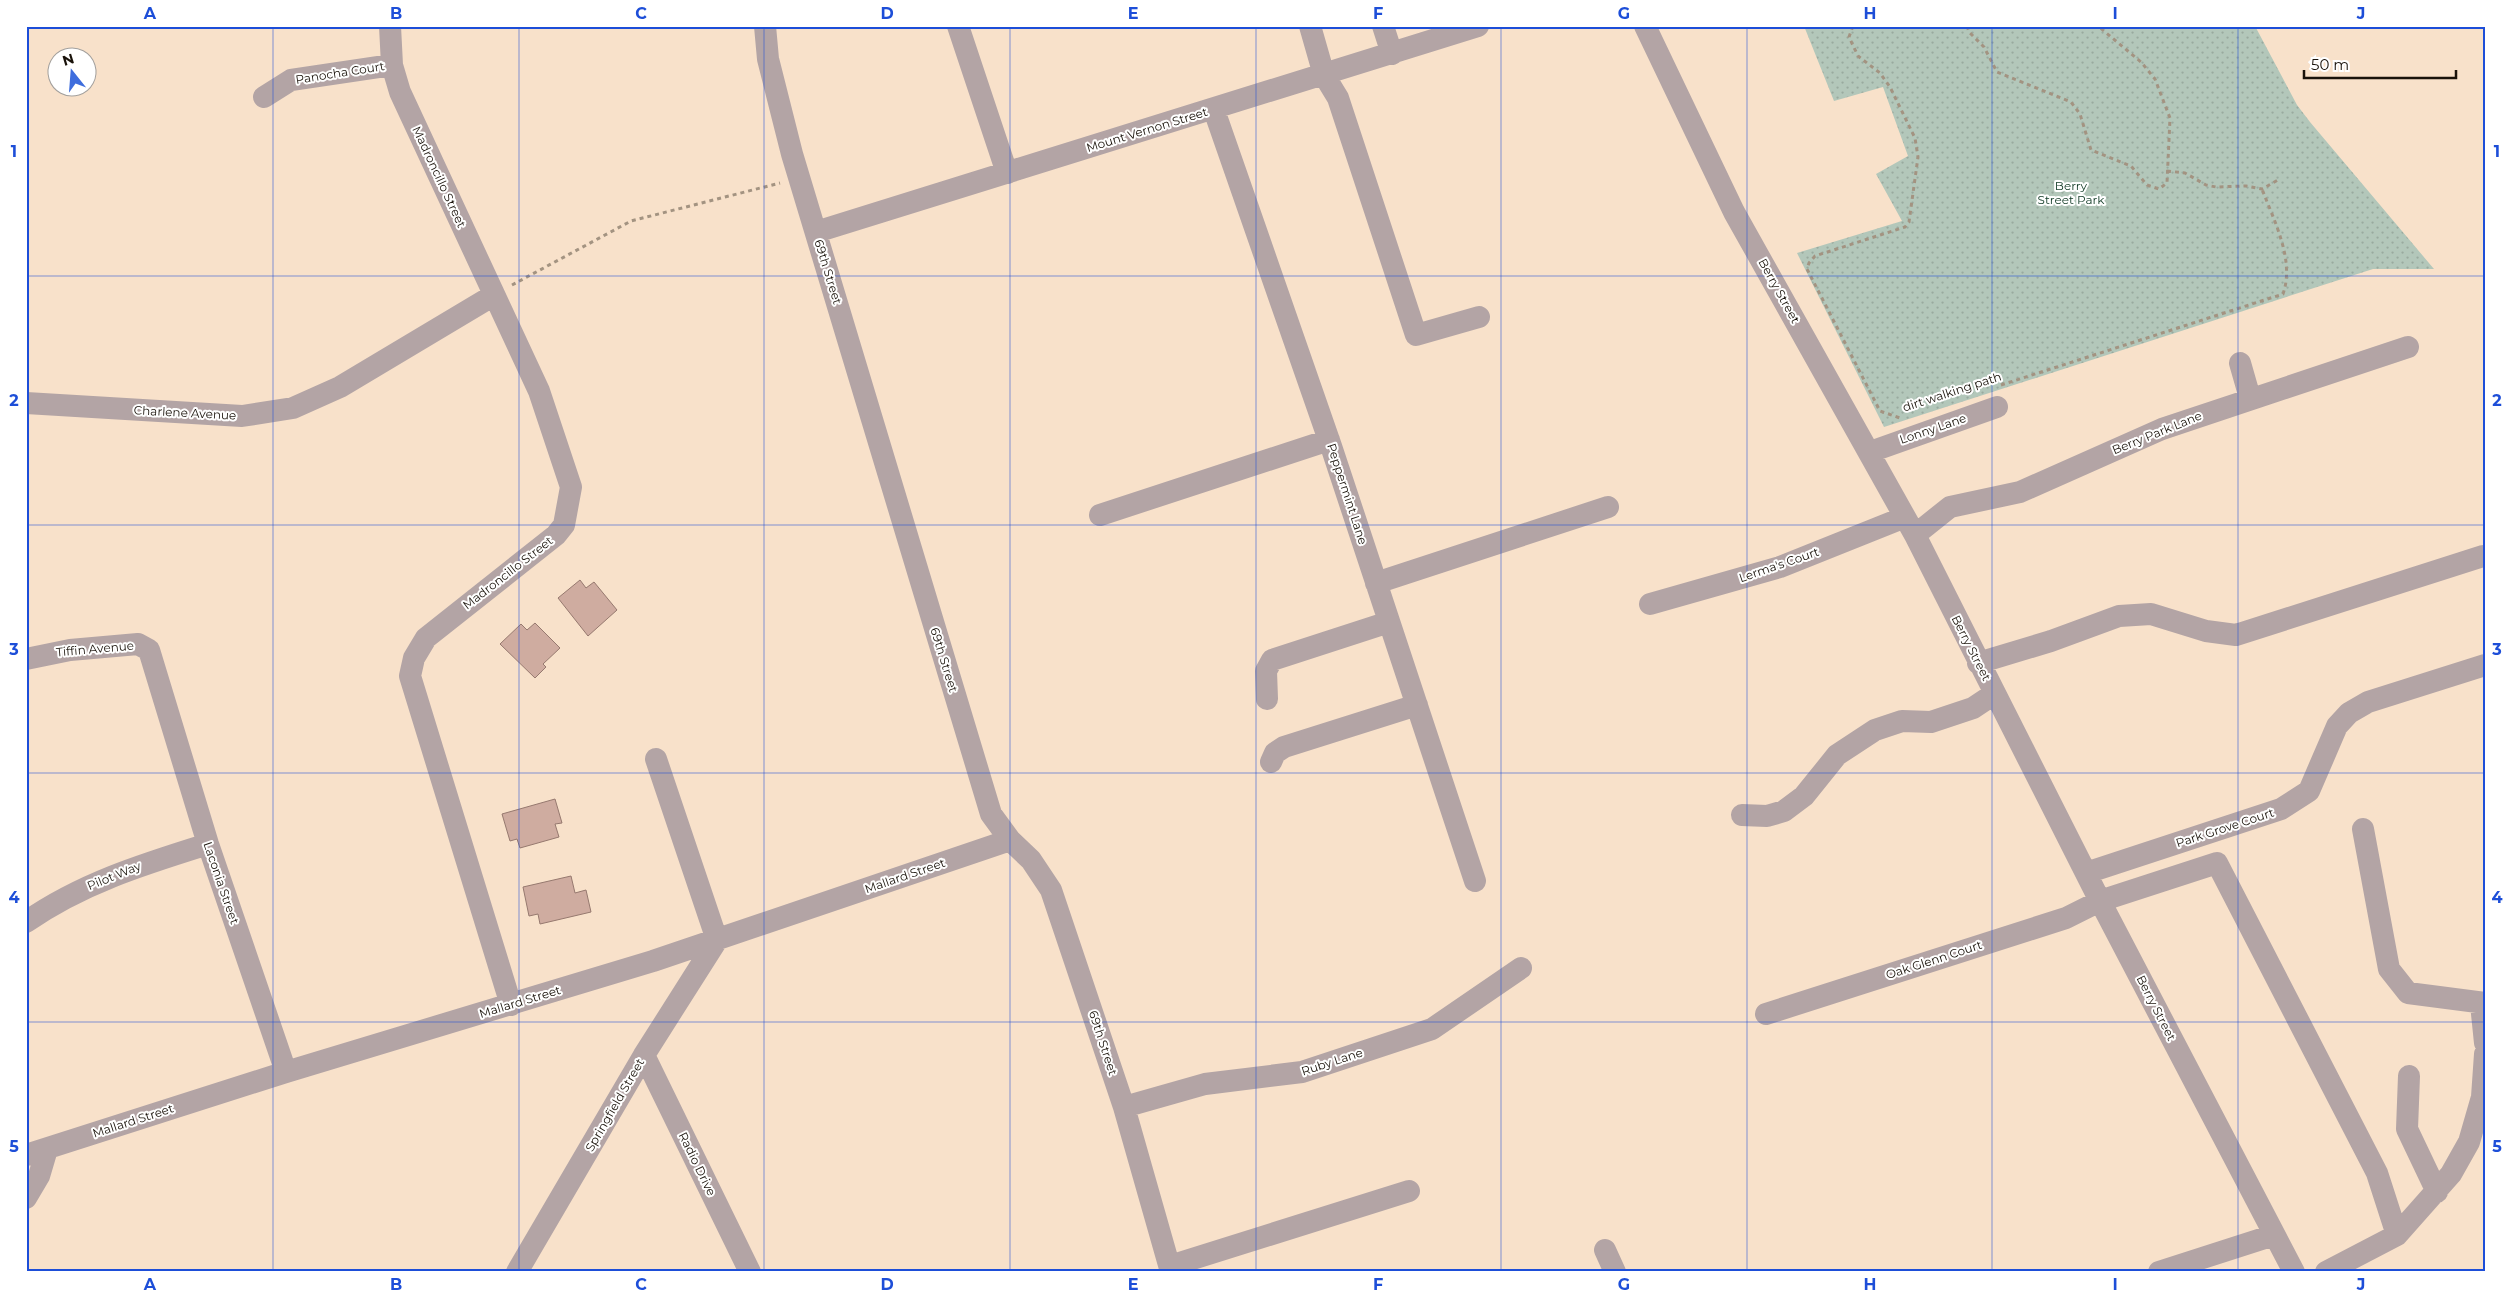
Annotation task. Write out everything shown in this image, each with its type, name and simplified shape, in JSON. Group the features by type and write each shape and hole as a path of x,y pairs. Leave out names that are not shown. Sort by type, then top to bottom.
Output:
{"street":[{"name":"Madroncillo Street","path":"390,26 392,65 400,92 539,391 571,488 564,525 556,535 426,638 414,658 410,676 511,1005"},
{"name":"69th Street","path":"766,26 768,58 800,178 991,814 1010,840 1032,860 1051,890 1124,1106 1170,1269"},
{"path":"958,26 1007,174"},
{"path":"1310,26 1324,75 1338,98 1416,335 1479,317"},
{"path":"1384,26 1392,54"},
{"name":"Mount Vernon Street","path":"816,232 1214,110 1478,26"},
{"name":"Berry Street","path":"1645,26 1734,212 1910,526 1978,664 2294,1272"},
{"name":"Panocha Court","path":"264,97 291,80 392,65"},
{"name":"Peppermint Lane","path":"1214,110 1329,440 1475,881"},
{"name":"Charlene Avenue","path":"26,403 242,416 293,408 340,387 494,295"},
{"name":"Berry Park Lane","path":"1910,526 1950,507 2020,492 2162,429 2250,398 2408,347"},
{"path":"2240,363 2250,398"},
{"name":"Lonny Lane","path":"1870,452 1995,397"},
{"path":"1100,515 1329,440"},
{"path":"1376,583 1608,507"},
{"name":"Lerma's Court","path":"1650,604 1780,567 1910,526"},
{"path":"1978,664 2118,616 2151,614 2206,631 2236,635 2483,556"},
{"path":"1267,699 1266,671 1272,660 1389,622"},
{"name":"Tiffin Avenue","path":"26,659 70,650 138,644 148,650 162,693"},
{"name":"Park Grove Court","path":"2086,873 2281,809 2309,791 2337,726 2349,713 2368,702 2485,665"},
{"name":"Laconia Street","path":"162,693 208,844 286,1072"},
{"path":"1742,815 1767,816 1784,811 1804,796 1837,755 1875,730 1902,721 1932,722 1972,708 1994,694"},
{"path":"1271,762 1275,753 1284,748 1417,705"},
{"path":"656,759 717,940"},
{"path":"2363,829 2389,969 2408,993 2483,1003 2485,1043"},
{"name":"Mallard Street","path":"36,1152 286,1072 511,1005 717,940 1010,840"},
{"name":"Pilot Way","path":"26,922 54,902 120,872 208,844"},
{"name":"Oak Glenn Court","path":"1766,1014 2066,918 2100,901 2217,863 2377,1173 2397,1235"},
{"name":"Springfield Street","path":"517,1272 644,1055 717,940"},
{"name":"Ruby Lane","path":"1124,1106 1206,1084 1302,1072 1432,1029 1521,968"},
{"path":"2326,1272 2397,1235 2451,1174 2469,1142 2482,1097 2485,1054"},
{"name":"Radio Drive","path":"644,1055 750,1272"},
{"path":"2410,1076 2407,1129 2437,1192"},
{"path":"26,1198 39,1176 36,1152"},
{"path":"1170,1269 1409,1191"},
{"path":"2160,1272 2274,1235"},
{"path":"1605,1250 1615,1272"}],"path":[{"name":"dirt walking path","path":"1853,26 1849,37 1858,56 1880,73 1890,87 1915,138 1918,157 1909,222 1905,227 1815,256 1807,269 1880,411 1900,418 1909,415"},
{"path":"1967,26 1969,32 1984,47 1997,72 2071,102 2080,114 2092,150 2131,166 2147,185 2159,189 2167,184 2170,118 2155,79 2141,62 2098,26"},
{"path":"2168,171 2185,173 2216,187 2246,186 2262,189 2278,180"},
{"path":"494,295 631,221 800,178"},
{"name":"dirt walking path","path":"1995,397 2283,294 2287,283 2285,252 2262,189"}],"green space":[{"name":"Berry Street Park","path":"1804,26 2255,26 2297,105 2434,269 2373,269 1884,427 1797,253 1902,221 1876,174 1908,156 1883,87 1834,101"}],"building":[{"path":"580,580 586,588 594,582 617,610 588,636 558,598"},
{"path":"535,623 560,648 543,664 546,667 535,678 500,644 521,624 527,630"},
{"path":"555,799 562,823 555,824 559,837 520,848 517,839 510,841 502,814"},
{"path":"571,876 575,893 586,890 591,912 540,924 538,914 529,916 523,887"}]}
